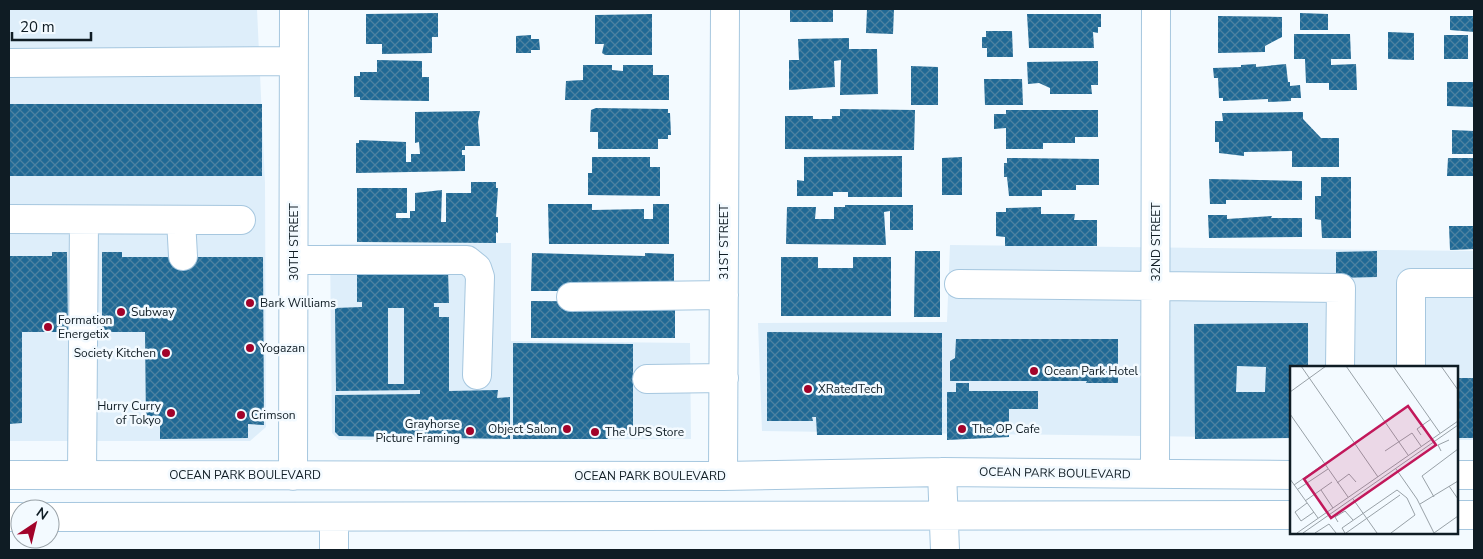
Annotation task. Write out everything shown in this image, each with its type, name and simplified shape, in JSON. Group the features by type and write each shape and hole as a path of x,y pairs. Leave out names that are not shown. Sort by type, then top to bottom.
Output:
{"street":[{"name":"30TH STREET","path":"293,476 294,9"},
{"name":"31ST STREET","path":"723,476 725,9"},
{"name":"32ND STREET","path":"1155,474 1156,9"},
{"path":"9,63 293,61"},
{"path":"9,219 241,220"},
{"path":"82,474 84,220"},
{"path":"182,220 183,256"},
{"path":"294,260 467,260 476,268 480,277 477,375"},
{"path":"1410,366 1411,283 1474,282"},
{"path":"959,284 1341,288 1340,366"},
{"path":"571,296 724,295"},
{"path":"647,379 724,378"},
{"path":"942,472 944,550"},
{"name":"OCEAN PARK BOULEVARD","path":"9,475 723,476 942,472 1290,474"},
{"path":"1458,475 1474,475"},
{"path":"60,517 1290,515"},
{"path":"1458,515 1474,515"},
{"path":"334,518 334,550"}],"shaded area":[{"path":"9,9 257,9 265,183 266,427 250,441 9,441"},
{"path":"511,243 511,341 690,343 691,439 339,440 332,433 330,244"},
{"path":"950,245 1474,251 1474,440 1458,440 1458,366 1290,366 1290,438 762,431 758,323 947,322"}],"building":[{"path":"790,9 833,9 833,22 790,22"},
{"path":"867,9 894,9 893,34 866,33"},
{"path":"438,13 438,37 432,37 432,53 382,54 382,44 366,44 366,14"},
{"path":"1300,13 1328,14 1328,30 1300,30"},
{"path":"652,14 652,55 605,55 602,53 604,44 595,44 595,15"},
{"path":"1027,14 1101,14 1101,27 1098,27 1098,33 1093,32 1094,48 1029,48"},
{"path":"1218,16 1282,17 1282,37 1265,46 1265,52 1218,53"},
{"path":"1450,16 1474,16 1474,32 1450,30"},
{"path":"986,31 1012,31 1013,57 987,57 987,48 982,48 982,37 986,37"},
{"path":"1388,32 1414,33 1414,60 1388,59"},
{"path":"1294,34 1350,34 1351,59 1331,59 1331,65 1356,64 1357,90 1329,90 1329,83 1306,83 1305,59 1294,59"},
{"path":"531,35 531,39 539,39 540,50 531,50 531,53 516,53 516,36"},
{"path":"1444,35 1468,35 1468,59 1444,59"},
{"path":"849,38 849,49 877,49 878,94 840,95 841,60 834,61 835,87 789,90 789,60 799,60 798,39"},
{"path":"377,60 422,61 422,77 429,77 429,101 360,100 360,97 354,97 354,76 360,76 360,72 377,72"},
{"path":"1098,61 1098,85 1091,85 1092,94 1050,94 1050,88 1039,83 1028,84 1027,62"},
{"path":"1256,64 1256,67 1286,64 1288,82 1290,82 1290,86 1300,85 1301,98 1291,98 1291,101 1268,102 1268,99 1223,101 1223,98 1219,98 1218,78 1214,78 1213,68 1241,67 1241,65"},
{"path":"583,65 612,65 612,70 623,71 623,65 653,65 653,75 669,75 669,100 565,100 566,81 583,80"},
{"path":"911,66 938,67 938,105 911,105"},
{"path":"984,79 1022,79 1023,105 985,105"},
{"path":"1447,82 1473,82 1473,107 1447,106"},
{"path":"9,104 262,104 262,176 9,176"},
{"path":"596,108 668,109 668,113 670,113 671,135 668,135 668,139 658,139 658,149 598,149 598,132 590,132 591,110"},
{"path":"840,109 915,110 914,150 785,149 785,116 813,116 813,119 832,119 832,116 840,116"},
{"path":"1006,110 1098,110 1098,137 1075,137 1075,143 1043,143 1043,149 1006,149 1006,128 994,129 994,114 1006,114"},
{"path":"480,111 478,122 480,146 465,146 465,150 462,150 462,155 465,155 465,171 356,173 356,143 359,143 359,140 406,142 406,162 411,162 411,154 420,154 419,142 415,143 415,112"},
{"path":"1303,112 1303,119 1321,138 1339,138 1339,167 1292,167 1292,151 1244,152 1244,156 1219,153 1219,142 1215,142 1215,121 1223,121 1222,113"},
{"path":"1452,130 1474,131 1474,154 1452,154"},
{"path":"902,156 902,197 848,197 848,192 833,192 833,196 797,196 797,180 804,181 804,157"},
{"path":"592,157 650,157 650,167 660,167 660,196 588,195 588,173 592,173"},
{"path":"962,157 962,195 942,195 942,158"},
{"path":"1007,158 1099,159 1099,185 1076,185 1076,190 1042,190 1042,196 1009,196 1007,177 1004,177 1004,163 1007,163"},
{"path":"1448,158 1474,158 1474,176 1447,176"},
{"path":"1321,177 1351,177 1351,238 1322,238 1321,220 1315,219 1315,196 1321,196"},
{"path":"1209,179 1302,181 1302,200 1226,200 1226,204 1210,204"},
{"path":"471,182 496,182 496,188 498,188 496,217 498,217 498,233 496,232 496,243 357,242 357,188 407,188 407,213 396,213 396,218 410,218 410,211 415,211 415,193 442,190 441,222 446,222 446,193 471,193"},
{"path":"548,204 592,204 592,210 644,209 644,219 653,219 653,204 669,204 669,244 549,244"},
{"path":"845,205 913,205 913,230 890,230 890,211 884,212 886,245 786,244 787,207 816,207 815,219 834,219 834,207 845,207"},
{"path":"1041,207 1041,214 1075,214 1074,220 1097,220 1097,246 1005,246 1005,237 996,236 996,212 1006,212 1006,208"},
{"path":"1208,215 1227,215 1227,219 1272,216 1271,218 1302,218 1302,237 1209,238"},
{"path":"1449,226 1474,226 1474,249 1450,250"},
{"path":"915,251 940,251 940,317 914,317"},
{"path":"1377,251 1377,277 1336,278 1336,252"},
{"path":"52,252 67,252 68,332 22,332 22,423 9,424 9,256 52,256"},
{"path":"102,252 122,252 122,257 263,257 264,425 248,424 248,438 160,439 160,423 146,424 145,332 102,332"},
{"path":"532,253 645,256 645,253 674,254 674,291 645,288 560,288 560,291 531,291"},
{"path":"781,257 818,257 818,268 853,268 853,257 891,257 891,316 781,316"},
{"path":"448,270 449,303 434,303 434,307 439,307 439,317 449,317 449,391 498,390 497,398 510,397 510,439 339,436 335,432 335,395 420,394 420,390 336,391 335,308 362,307 362,302 357,302 357,271","holes":["388,308 404,308 404,384 388,384"]},
{"path":"531,301 675,302 675,338 531,338"},
{"path":"1308,323 1308,366 1290,366 1290,438 1195,439 1194,324","holes":["1237,366 1266,367 1265,392 1236,392"]},
{"path":"767,332 942,333 942,435 817,435 816,417 812,417 813,421 767,421"},
{"name":"Ocean Park Hotel","path":"956,339 1118,339 1118,383 1086,383 1087,381 950,381 950,361 955,358"},
{"path":"513,343 633,344 633,435 608,435 608,439 513,439"},
{"path":"1458,378 1474,378 1474,438 1458,438"},
{"path":"956,383 969,383 969,391 1038,391 1038,409 1009,409 1009,437 947,440 947,392 956,392"}],"place":[{"name":"Bark Williams","path":"250,303"},
{"name":"Subway","path":"121,312"},
{"name":"Formation Energetix","path":"48,327"},
{"name":"Yogazan","path":"250,348"},
{"name":"Society Kitchen","path":"166,353"},
{"name":"Ocean Park Hotel","path":"1034,371"},
{"name":"XRatedTech","path":"808,389"},
{"name":"Hurry Curry of Tokyo","path":"171,413"},
{"name":"Crimson","path":"241,415"},
{"name":"Object Salon","path":"567,429"},
{"name":"The OP Cafe","path":"962,429"},
{"name":"Grayhorse Picture Framing","path":"470,431"},
{"name":"The UPS Store","path":"595,432"}]}
